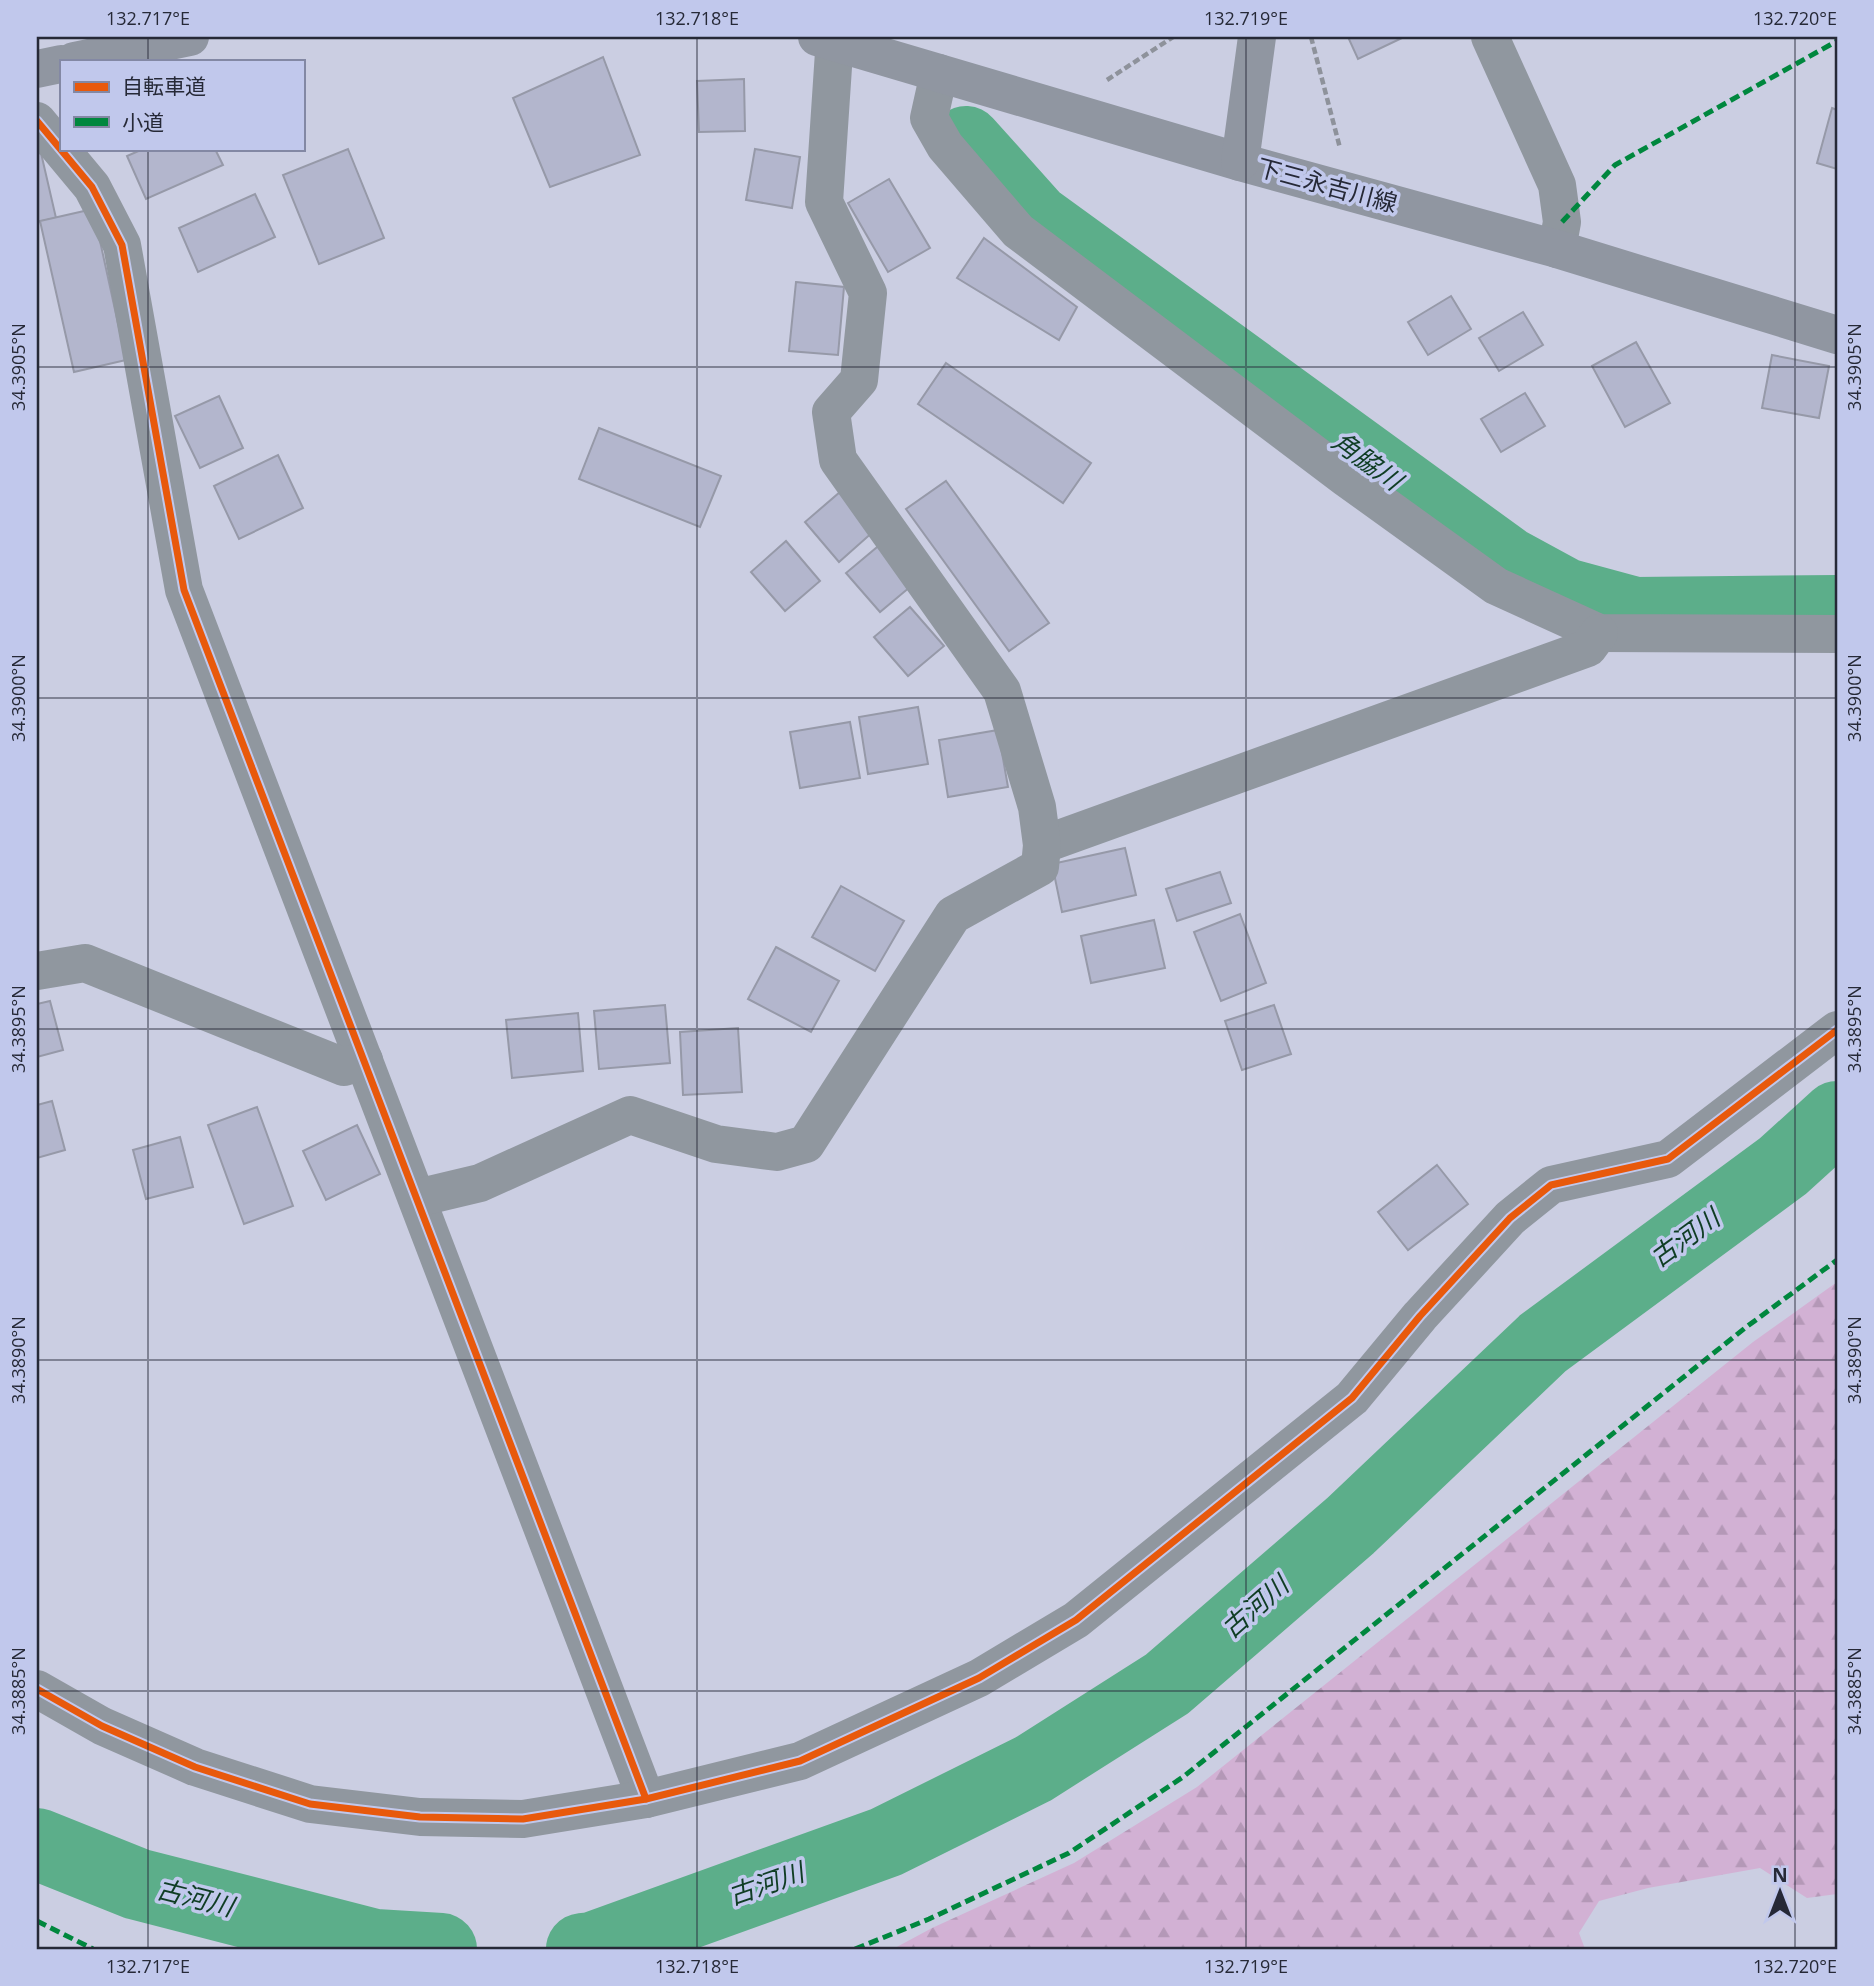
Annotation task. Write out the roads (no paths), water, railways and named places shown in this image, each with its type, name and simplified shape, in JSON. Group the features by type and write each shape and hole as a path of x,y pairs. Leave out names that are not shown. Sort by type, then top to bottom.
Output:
{"main road":[{"path":"79,60 190,37"},
{"path":"1240,162 1256,37"},
{"name":"下三永吉川線","path":"829,39 1240,162 1557,249 1837,335"},
{"path":"37,68 60,64"}],"street":[{"path":"1490,37 1556,185 1562,222 1557,249"},
{"path":"417,1198 480,1183 630,1115 716,1144 777,1152 806,1144 953,915 1040,867 1042,845 1037,807 1002,691 838,460 831,412 859,380 868,293 824,202 829,39"},
{"path":"939,73 929,118 945,146 1018,231 1346,478 1496,586 1599,633 1837,634"},
{"path":"37,121 60,149"},
{"path":"61,150 92,187 122,245 184,590 646,1799"},
{"path":"1042,845 1588,648 1599,633"},
{"path":"37,971 85,963 344,1067 364,1059"},
{"path":"37,1689 102,1726 195,1767 310,1804 420,1817 523,1819 646,1799 800,1761 979,1678 1076,1619 1352,1398 1420,1316 1510,1218 1551,1185 1668,1159 1837,1030"}],"waterway":[{"name":"角脇川","path":"966,142 1035,219 1508,563 1565,594 1635,613 1837,611"},
{"name":"古河川","path":"582,1949 592,1948 886,1842 1033,1769 1167,1684 1350,1526 1543,1343 1783,1166 1837,1117"},
{"name":"古河川","path":"37,1844 137,1884 375,1945 441,1949"}]}
